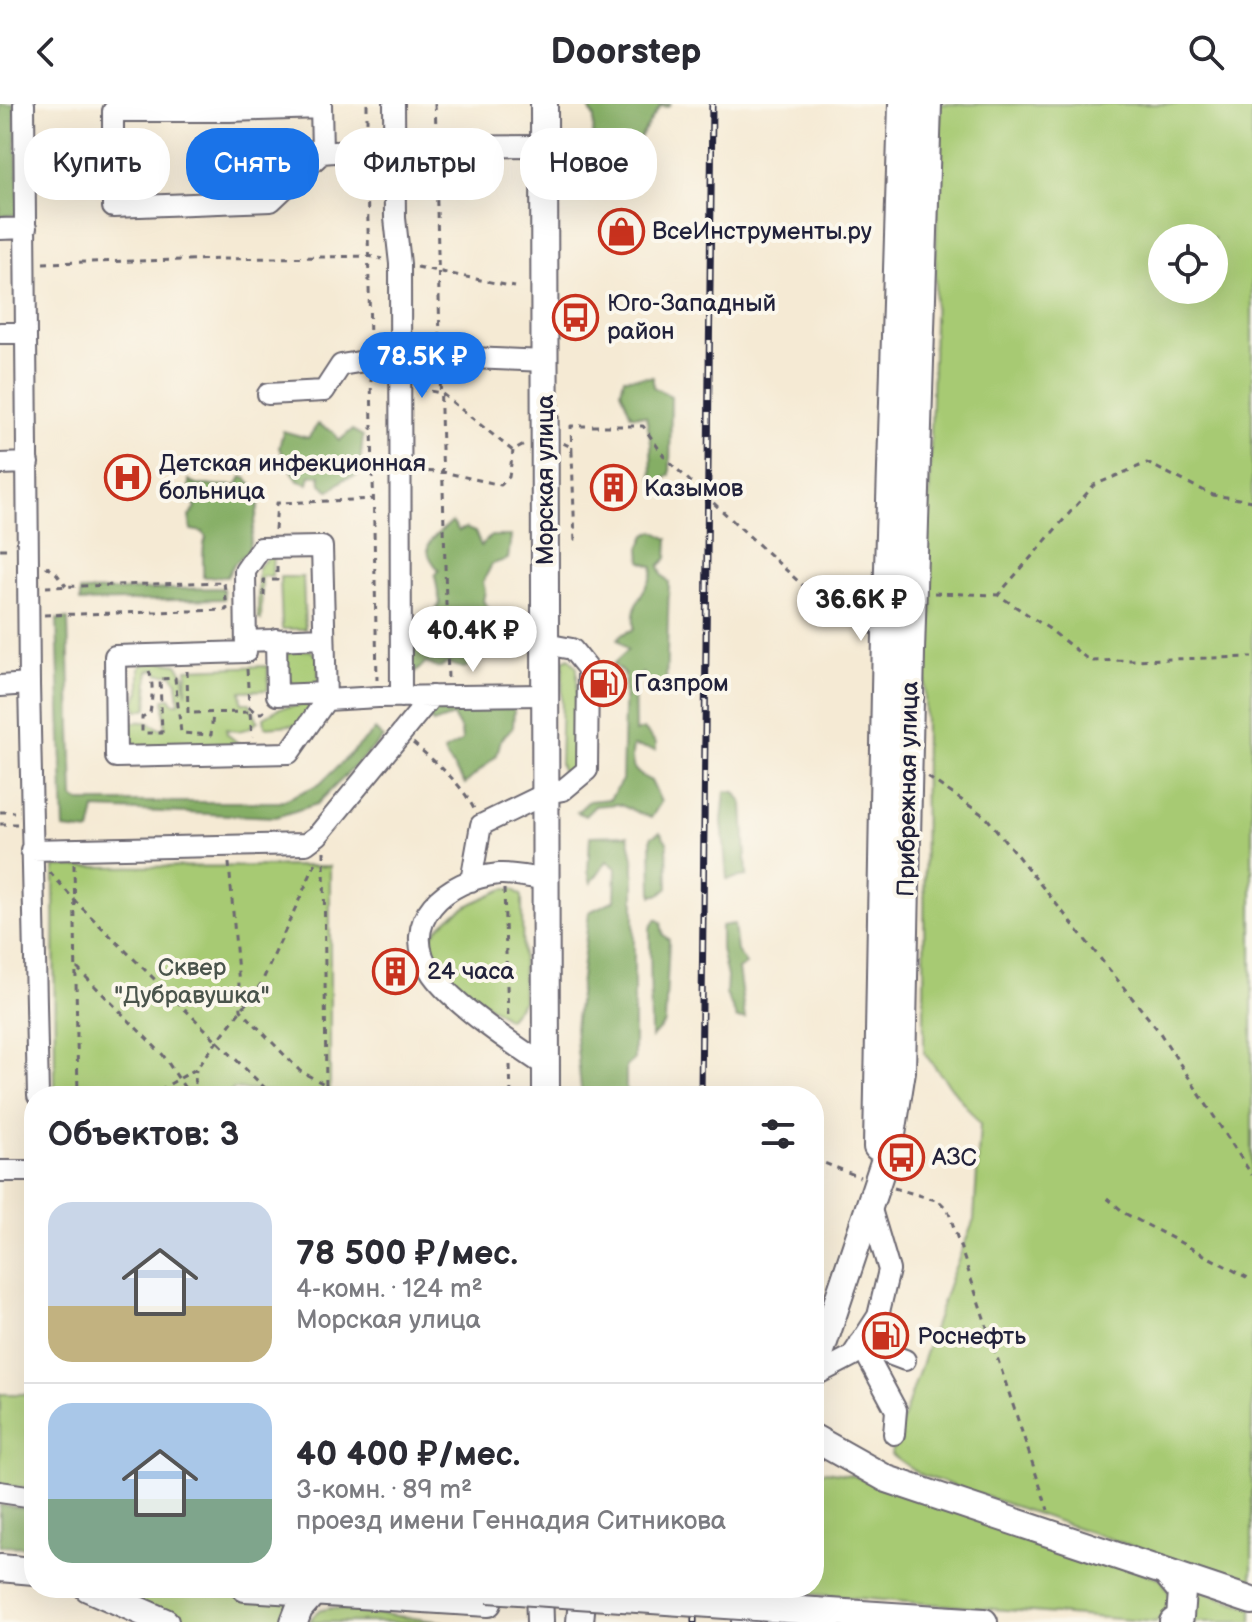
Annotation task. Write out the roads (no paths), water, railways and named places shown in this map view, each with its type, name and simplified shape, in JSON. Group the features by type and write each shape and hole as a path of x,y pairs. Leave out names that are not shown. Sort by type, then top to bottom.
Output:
{"main road":[{"name":"Морская улица","path":"544,104 545,128"},
{"name":"Прибрежная улица","path":"824,1344 873,1195 890,1069 899,614 902,104"},
{"name":"Прибрежная улица","path":"899,614 928,104"},
{"name":"Морская улица","path":"545,200 546,1086"},
{"path":"824,1444 887,1479 1252,1601"},
{"path":"0,1552 24,1554"},
{"path":"0,1568 24,1570"},
{"path":"1166,1573 1182,1592 1180,1617 1173,1622"},
{"path":"111,1598 165,1622"},
{"path":"294,1622 299,1609 309,1598"},
{"path":"524,1598 605,1608 984,1622"},
{"path":"539,1598 540,1622"},
{"path":"580,1622 582,1598"},
{"path":"745,1622 747,1598"}],"street":[{"path":"24,104 31,850 38,1086"},
{"path":"394,104 394,128"},
{"path":"322,153 321,106 113,111 113,207 271,201 322,153 335,152"},
{"path":"395,200 400,264 401,697"},
{"path":"0,229 26,228"},
{"path":"0,333 26,333"},
{"path":"268,394 324,391 341,365 400,355 545,361"},
{"path":"0,464 28,463"},
{"path":"246,654 245,571 261,548 276,538 322,547 326,697 289,753 116,757 115,656 246,654 276,639 324,638"},
{"path":"276,639 277,695 545,695"},
{"path":"471,881 481,825 547,793 563,790 587,770 589,678 586,665 572,649 545,644"},
{"path":"0,686 29,684"},
{"path":"31,850 306,844 318,835 402,733 440,696"},
{"path":"547,1067 510,1042 444,988 424,959 420,944 421,929 433,902 448,891 471,881 501,874 548,880"},
{"path":"0,1171 24,1171"},
{"path":"824,1369 852,1356 878,1316 889,1270 873,1195"},
{"path":"860,1343 905,1360"},
{"path":"860,1343 876,1385 896,1410 894,1434"},
{"path":"0,1492 24,1496"}],"railway":[{"path":"701,1086 712,104"},
{"path":"694,1598 694,1622"}],"place":[{"name":"ВсеИнструменты.ру","path":"621,231"},
{"name":"Юго-Западный район","path":"576,317"},
{"name":"Детская инфекционная больница","path":"128,477"},
{"name":"Казымов","path":"613,488"},
{"name":"Газпром","path":"603,683"},
{"name":"24 часа","path":"396,971"},
{"name":"АЗС","path":"901,1157"},
{"name":"Роснефть","path":"886,1336"}],"park label":[{"name":"Сквер \"Дубравушка\"","path":"192,981"}]}
